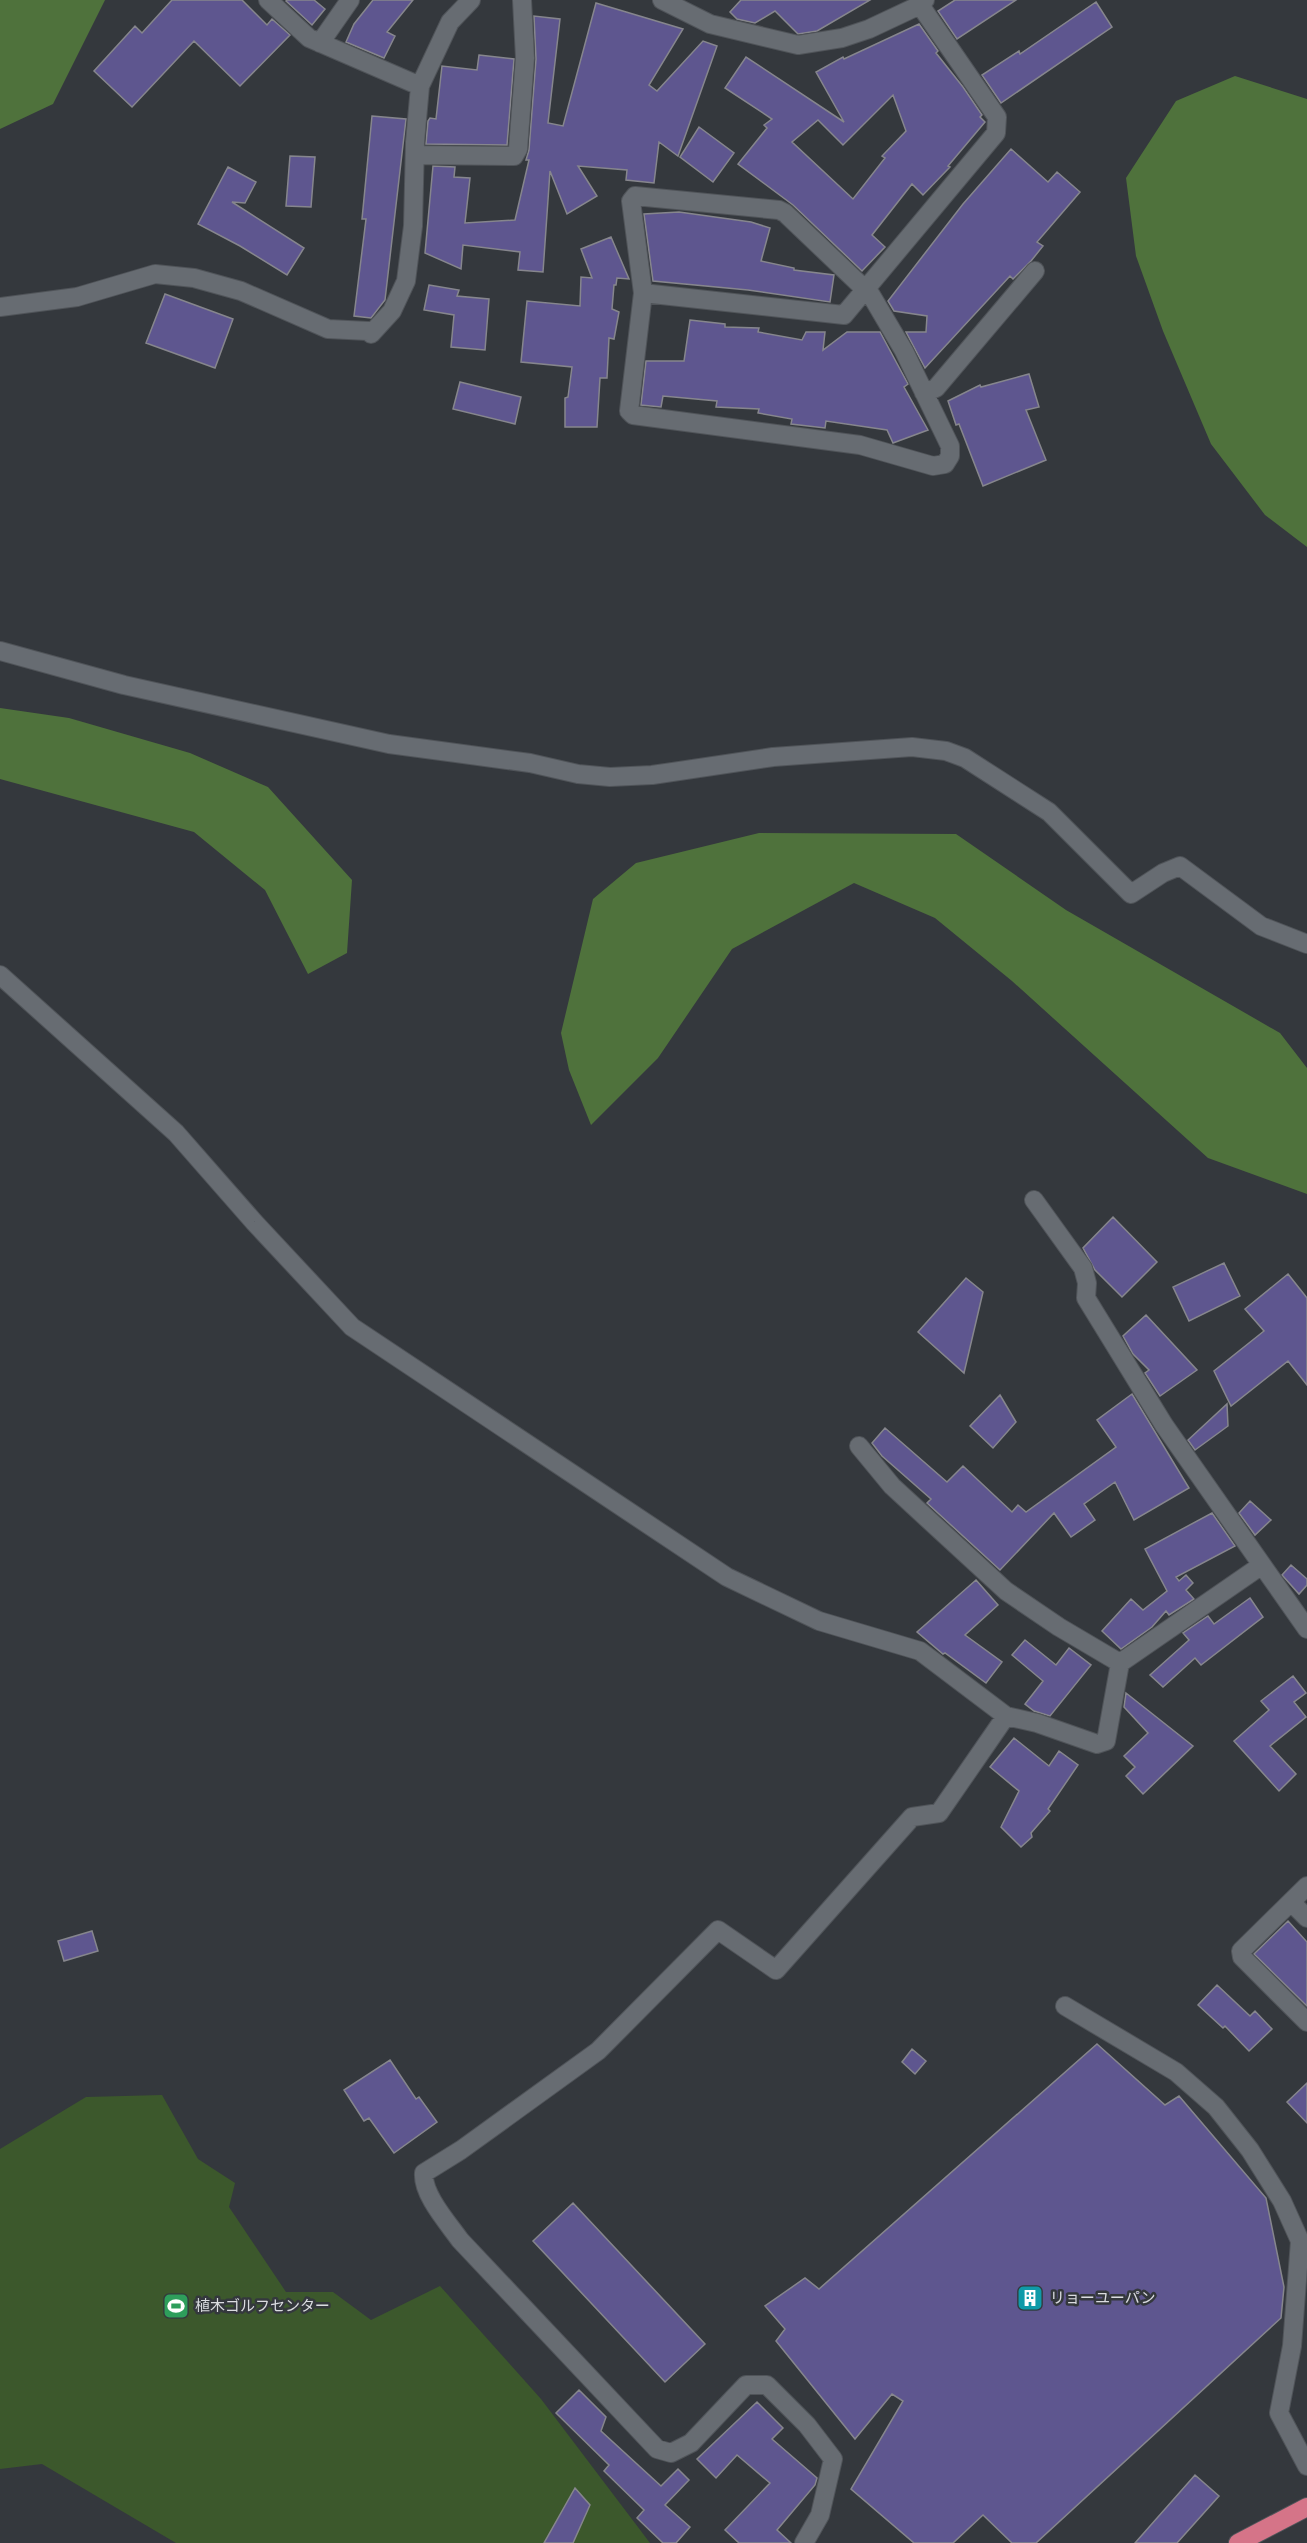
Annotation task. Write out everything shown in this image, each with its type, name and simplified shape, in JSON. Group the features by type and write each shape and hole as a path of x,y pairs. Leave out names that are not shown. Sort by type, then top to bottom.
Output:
{"highway":[{"path":"1238,2543 1307,2507"}],"street":[{"path":"268,0 309,38 420,86"},
{"path":"320,43 350,0"},
{"path":"0,307 77,297 155,274 194,278 241,291 328,329 368,331 371,334 392,311 406,281 412,226 420,86 450,22 471,0"},
{"path":"415,155 514,156 518,149 525,58 522,0"},
{"path":"643,293 844,315 996,133 997,117 922,2 869,29 851,35 798,45 710,24 662,0"},
{"path":"635,196 778,210 785,213 866,291 872,295 904,351 950,446 950,456 945,464 933,466 860,445 633,415 629,411 643,293 631,201 635,196"},
{"path":"924,393 936,388 1035,271"},
{"path":"0,651 124,685 388,744 530,763 578,774 610,777 652,775 773,757 912,747 945,751 965,758 1049,812 1131,894 1163,873 1180,866 1261,926 1307,945"},
{"path":"0,975 176,1133 254,1222 352,1327 727,1577 819,1621 920,1651 1006,1716 1037,1723 1097,1744 1106,1741 1120,1663 1262,1564"},
{"path":"1034,1200 1083,1268 1087,1283 1086,1298 1164,1425 1254,1549 1262,1564 1304,1617"},
{"path":"859,1446 892,1486 1006,1591 1059,1627 1120,1663"},
{"path":"804,2543 819,2514 833,2459 807,2425 767,2385 746,2385 691,2443 671,2453 657,2449 460,2240 439,2211 423,2181 424,2173 460,2150 598,2051 718,1930 776,1970 912,1817 939,1814 1006,1716"},
{"path":"1307,1886 1241,1952 1242,1957 1307,2022"},
{"path":"1291,1902 1307,1918"},
{"path":"1065,2006 1176,2072 1216,2107 1250,2150 1282,2200 1300,2241 1292,2346 1279,2413 1307,2466"}],"green space":[{"path":"0,0 105,0 53,104 0,129"},
{"path":"1235,76 1307,99 1307,547 1265,515 1211,444 1163,331 1136,256 1126,178 1176,101"},
{"path":"0,708 69,718 190,753 268,787 352,880 347,953 308,974 265,890 194,832 0,779"},
{"path":"759,833 956,834 1066,910 1280,1033 1307,1068 1307,1194 1208,1158 1012,981 935,918 854,883 732,949 658,1058 591,1125 569,1070 561,1033 593,899 636,863"},
{"name":"植木ゴルフセンター","path":"162,2095 198,2159 235,2183 229,2207 286,2292 333,2292 371,2320 440,2286 541,2399 650,2543 176,2543 42,2464 0,2469 0,2149 86,2097"}],"building":[{"path":"172,0 242,0 267,25 272,19 290,35 240,86 194,41 132,107 94,71 135,26 142,33"},
{"path":"287,0 314,0 325,9 312,25"},
{"path":"373,0 413,0 387,32 395,36 384,58 346,42 354,24"},
{"path":"741,0 870,0 817,31 798,34 775,11 755,23 737,19 730,12"},
{"path":"955,0 1016,0 957,39 938,11"},
{"path":"1096,2 1112,27 1001,103 982,75 1019,51 1020,54"},
{"path":"596,3 683,29 649,85 657,91 703,41 717,46 678,156 659,142 654,183 626,180 627,170 578,166 597,196 567,214 550,171 543,272 518,270 520,252 463,245 461,269 425,253 433,166 455,167 454,177 470,178 465,223 515,220 529,160 526,160 529,150 536,59 534,16 560,19 548,123 563,126"},
{"path":"919,24 938,51 936,53 963,87 985,122 948,166 950,167 923,195 912,184 872,235 885,247 862,271 793,205 738,164 767,128 764,125 772,119 725,88 746,57 844,122 816,72 843,57 844,59","holes":["893,95 906,131 882,156 885,158 853,199 792,142 818,120 843,145"]},
{"path":"479,55 514,59 507,145 426,144 428,121 430,118 436,119 442,66 477,70"},
{"path":"372,116 406,119 385,300 371,318 354,316 366,219 362,219"},
{"path":"699,127 734,153 713,182 680,157"},
{"path":"1011,149 1048,182 1057,172 1080,192 1037,242 1043,246 1031,261 1013,279 1010,276 925,368 906,332 926,332 927,316 894,311 888,301 963,204"},
{"path":"290,156 315,157 311,207 286,206"},
{"path":"228,167 256,182 245,203 232,202 304,248 287,275 198,224"},
{"path":"679,212 751,222 770,228 761,261 794,268 794,270 834,275 830,302 748,290 653,281 644,214"},
{"path":"611,237 629,279 617,278 616,285 614,285 612,309 619,312 614,339 609,338 607,378 600,378 597,427 565,427 565,398 568,397 572,367 521,362 527,301 580,306 581,277 592,278 581,249"},
{"path":"429,285 459,290 457,296 489,299 485,350 451,347 454,315 424,310"},
{"path":"165,294 233,319 215,368 146,343"},
{"path":"690,320 725,324 725,327 759,328 758,332 802,340 806,332 825,332 823,350 847,332 880,332 908,384 904,387 928,430 893,443 887,430 826,421 825,428 791,424 792,419 758,413 759,409 716,407 717,401 663,396 661,407 641,405 646,361 684,361"},
{"path":"1029,374 1039,407 1026,410 1046,460 983,486 948,401 980,385 981,387"},
{"path":"460,382 521,397 515,424 453,409"},
{"path":"1113,1217 1157,1262 1122,1297 1095,1270 1083,1248"},
{"path":"1224,1263 1240,1296 1189,1321 1173,1287"},
{"path":"1288,1274 1307,1298 1307,1385 1288,1361 1231,1406 1214,1371 1264,1331 1245,1309"},
{"path":"966,1278 983,1292 964,1373 918,1332"},
{"path":"1146,1315 1197,1370 1160,1396 1145,1373 1149,1370 1133,1354 1123,1336"},
{"path":"1132,1394 1189,1488 1134,1520 1115,1482 1084,1504 1095,1520 1071,1537 1054,1513 1000,1570 927,1503 931,1499 882,1456 872,1443 885,1428 947,1482 963,1466 1012,1512 1018,1505 1026,1512 1116,1447 1097,1420"},
{"path":"1000,1395 1016,1422 993,1448 970,1426"},
{"path":"1227,1404 1228,1426 1195,1450 1188,1440"},
{"path":"1250,1501 1271,1520 1255,1535 1239,1513"},
{"path":"1212,1513 1235,1546 1176,1577 1179,1581 1186,1575 1193,1583 1186,1590 1194,1599 1169,1615 1166,1611 1152,1627 1121,1649 1102,1631 1131,1599 1143,1610 1167,1591 1145,1549"},
{"path":"1291,1565 1307,1579 1307,1585 1299,1594 1282,1575"},
{"path":"976,1580 998,1605 965,1635 1002,1662 986,1683 945,1653 943,1654 917,1632"},
{"path":"1250,1598 1263,1617 1201,1665 1195,1658 1163,1687 1150,1675 1189,1640 1183,1633 1208,1616 1214,1624"},
{"path":"1025,1640 1056,1665 1069,1648 1091,1665 1050,1716 1034,1711 1025,1704 1043,1681 1012,1655"},
{"path":"1293,1676 1306,1693 1294,1702 1306,1717 1270,1746 1296,1774 1279,1791 1234,1741 1269,1710 1261,1701"},
{"path":"1126,1693 1193,1746 1143,1794 1126,1776 1135,1767 1124,1756 1148,1733 1124,1707"},
{"path":"1014,1738 1049,1766 1059,1751 1078,1765 1048,1809 1050,1811 1031,1833 1032,1837 1021,1847 1001,1827 1019,1791 990,1767"},
{"path":"1288,1921 1307,1942 1307,2006 1254,1954"},
{"path":"92,1931 98,1951 64,1961 58,1941"},
{"path":"1217,1985 1250,2016 1255,2011 1272,2029 1249,2051 1225,2026 1223,2028 1198,2005"},
{"name":"リョーユーパン","path":"1097,2044 1165,2105 1179,2096 1266,2198 1284,2287 1281,2318 1036,2543 1012,2543 983,2515 953,2543 914,2543 851,2489 903,2401 892,2394 855,2439 776,2341 785,2329 765,2306 805,2278 819,2289"},
{"path":"912,2049 926,2061 915,2074 902,2062"},
{"path":"390,2060 416,2099 419,2097 437,2122 394,2153 369,2118 364,2121 344,2090"},
{"path":"1307,2083 1307,2123 1287,2102"},
{"path":"573,2203 705,2344 665,2382 533,2241"},
{"path":"579,2390 606,2417 601,2431 661,2486 678,2469 689,2480 665,2505 690,2527 676,2543 663,2543 637,2518 644,2510 604,2471 609,2465 556,2413"},
{"path":"757,2402 783,2428 772,2439 817,2478 815,2485 777,2530 791,2543 739,2543 725,2530 770,2483 737,2455 716,2478 697,2459"},
{"path":"1195,2475 1219,2496 1177,2543 1135,2543"},
{"path":"575,2488 590,2505 573,2543 544,2543"}],"place":[{"name":"リョーユーパン","path":"1030,2298"},
{"name":"植木ゴルフセンター","path":"176,2306"}]}
